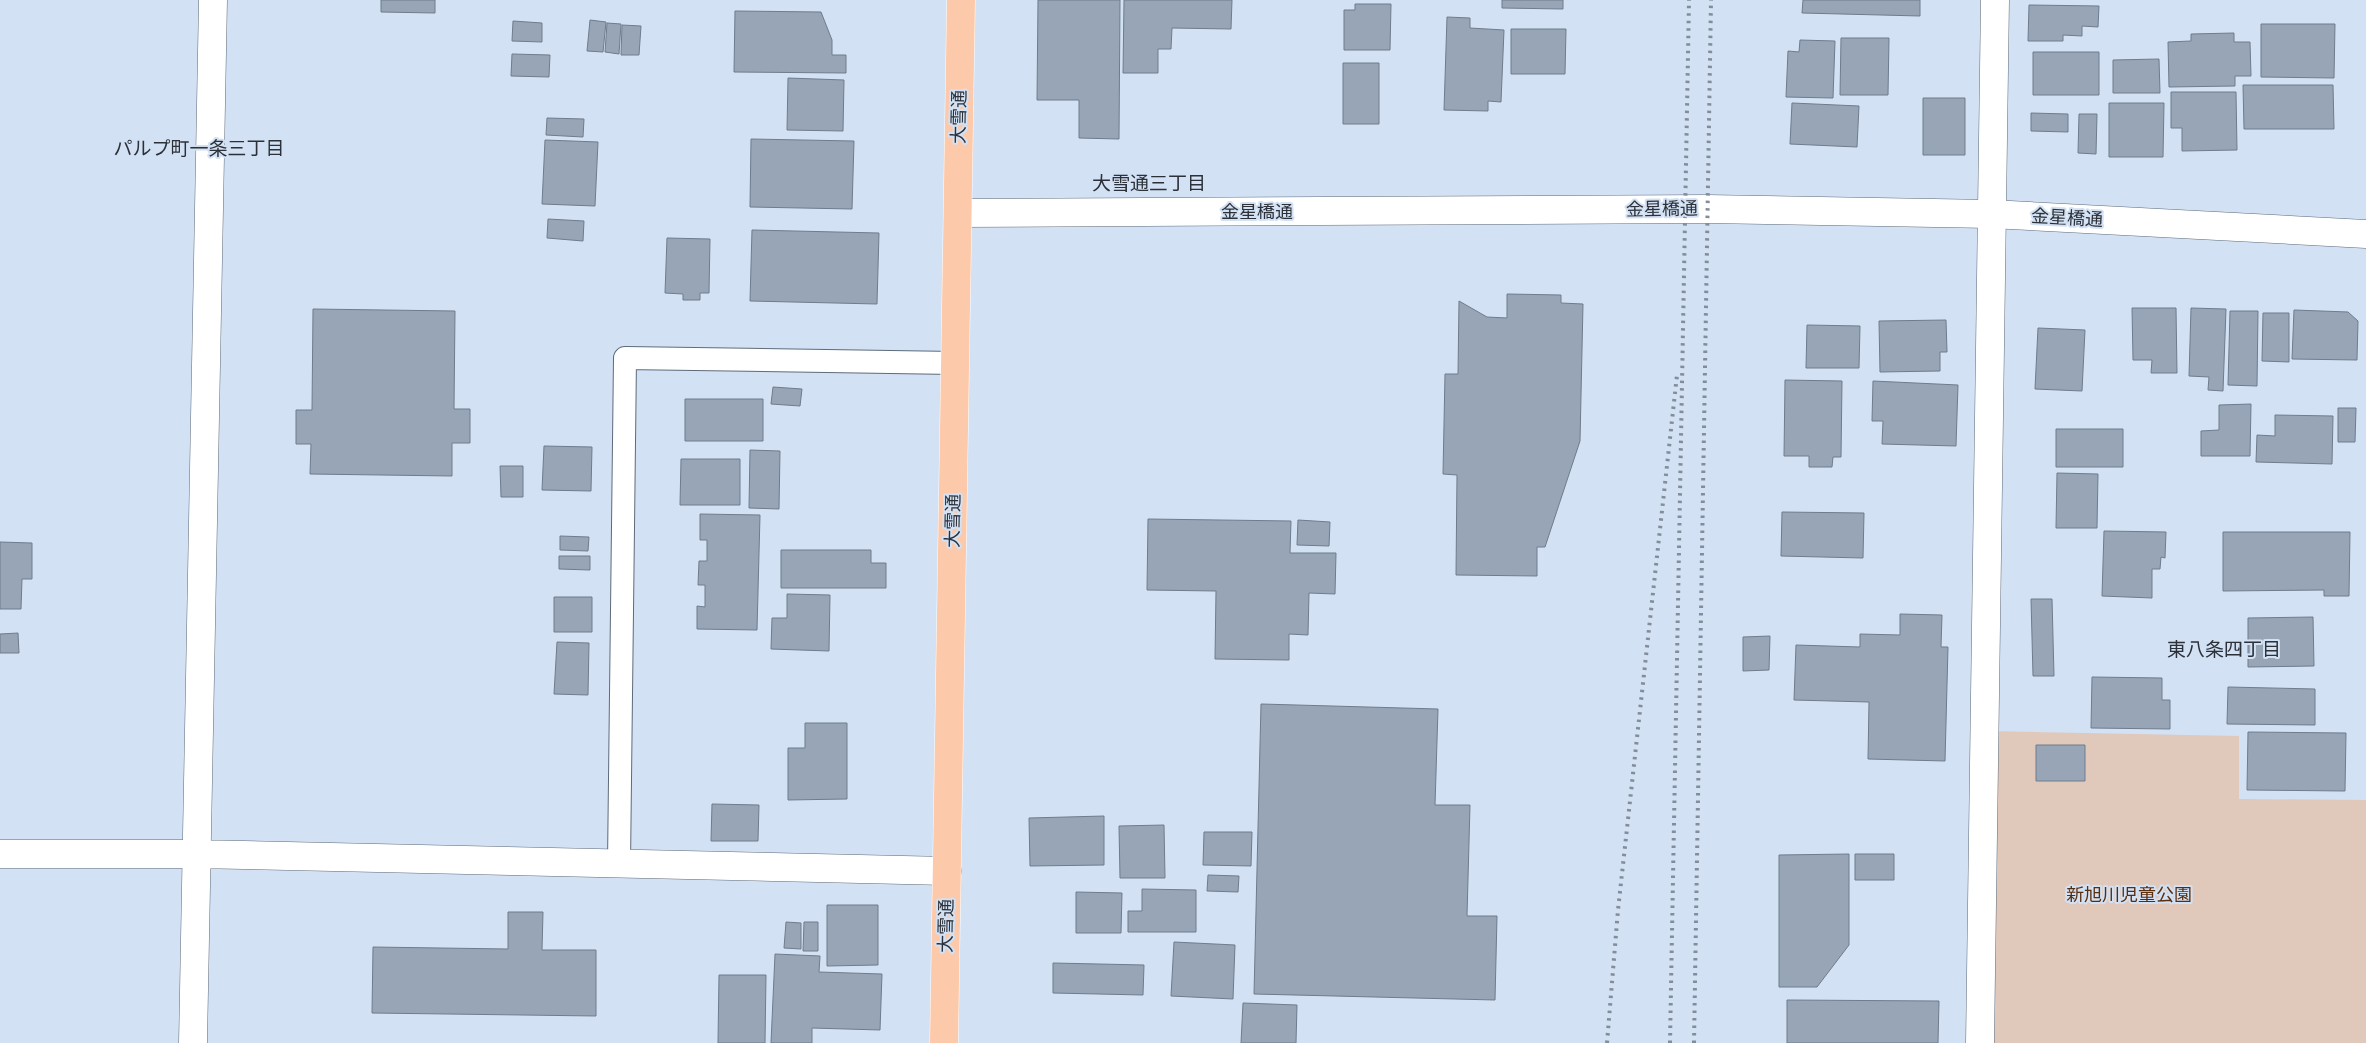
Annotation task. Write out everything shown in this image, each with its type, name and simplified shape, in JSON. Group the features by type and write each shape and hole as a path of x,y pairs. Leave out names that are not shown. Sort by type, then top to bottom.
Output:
{"highway":[{"name":"大雪通","path":"944,1043 961,0"}],"street":[{"path":"193,1043 213,0"},
{"path":"1980,1043 1994,0"},
{"name":"金星橋通","path":"958,213 1708,208 1991,214 2366,234"},
{"path":"0,854 196,854 947,871"}],"lane":[{"path":"619,864 625,358 955,363"}],"green space":[{"name":"新旭川児童公園","path":"1984,731 2239,736 2239,799 2366,800 2366,1043 1980,1043"}],"building":[{"path":"381,0 435,0 435,13 381,12"},
{"path":"1038,0 1120,0 1119,139 1079,138 1079,100 1037,100"},
{"path":"1124,0 1232,0 1231,29 1172,28 1171,49 1158,49 1158,73 1123,73"},
{"path":"1502,0 1563,0 1563,9 1502,8"},
{"path":"1803,0 1920,0 1920,16 1802,13"},
{"path":"1355,4 1391,4 1390,50 1344,50 1344,10 1355,10"},
{"path":"2029,5 2099,6 2098,27 2082,26 2082,36 2063,35 2063,41 2028,41"},
{"path":"735,11 821,12 832,40 832,55 846,55 846,73 734,72"},
{"path":"1447,17 1470,18 1470,28 1504,30 1501,102 1488,101 1488,111 1444,110"},
{"path":"590,20 606,22 603,52 587,51"},
{"path":"513,21 542,23 542,42 512,41"},
{"path":"607,23 621,24 619,54 605,52"},
{"path":"2261,24 2335,24 2334,78 2261,77"},
{"path":"622,25 641,26 639,55 621,55"},
{"path":"1511,29 1566,29 1565,74 1511,74"},
{"path":"2234,33 2234,42 2250,42 2251,76 2235,76 2235,86 2169,87 2168,42 2191,41 2191,34"},
{"path":"1841,38 1889,38 1888,95 1840,95"},
{"path":"1800,40 1835,41 1833,98 1786,97 1788,51 1799,52"},
{"path":"2033,52 2099,52 2099,95 2033,95"},
{"path":"512,54 550,55 549,77 511,76"},
{"path":"2159,59 2160,93 2113,93 2113,60"},
{"path":"1343,63 1379,63 1379,124 1343,124"},
{"path":"788,78 844,80 843,131 787,130"},
{"path":"2243,85 2333,85 2334,129 2244,129"},
{"path":"2171,92 2236,92 2237,150 2182,151 2182,128 2171,128"},
{"path":"1923,98 1965,98 1965,155 1923,155"},
{"path":"1792,103 1859,106 1857,147 1790,144"},
{"path":"2109,103 2164,103 2163,157 2109,157"},
{"path":"2031,113 2068,114 2068,132 2031,131"},
{"path":"2079,114 2097,114 2096,154 2078,153"},
{"path":"547,118 584,119 583,137 546,135"},
{"path":"751,139 854,141 852,209 750,207"},
{"path":"545,140 598,142 595,206 542,204"},
{"path":"548,219 584,221 583,241 547,238"},
{"path":"752,230 879,233 877,304 750,301"},
{"path":"667,238 710,239 709,293 700,293 700,300 683,300 683,294 665,293"},
{"path":"1507,294 1561,295 1561,303 1583,304 1580,441 1545,547 1537,547 1537,576 1456,575 1457,475 1443,474 1445,374 1458,374 1459,301 1487,317 1507,318"},
{"path":"2132,308 2176,308 2177,373 2151,373 2152,360 2133,360"},
{"path":"2191,308 2226,309 2223,391 2208,390 2209,377 2189,376"},
{"path":"313,309 455,311 454,409 470,409 470,443 452,443 452,476 310,474 311,444 296,444 296,410 312,410"},
{"path":"2294,310 2348,312 2358,321 2357,360 2292,359"},
{"path":"2230,311 2258,311 2257,386 2228,385"},
{"path":"2263,313 2289,313 2289,362 2262,361"},
{"path":"1946,320 1947,352 1940,352 1940,371 1880,372 1879,321"},
{"path":"1807,325 1860,326 1859,368 1806,368"},
{"path":"2038,328 2085,330 2082,391 2035,389"},
{"path":"1785,380 1842,381 1841,457 1833,457 1832,467 1809,467 1809,456 1784,456"},
{"path":"1873,381 1958,385 1956,446 1882,444 1883,421 1872,421"},
{"path":"773,387 802,389 800,406 771,404"},
{"path":"685,399 763,399 763,441 685,441"},
{"path":"2251,404 2250,456 2201,456 2201,431 2219,430 2219,405"},
{"path":"2338,408 2356,408 2355,442 2338,442"},
{"path":"2275,415 2333,416 2332,464 2256,462 2257,435 2275,436"},
{"path":"2056,429 2123,429 2123,467 2056,467"},
{"path":"544,446 592,447 591,491 542,490"},
{"path":"750,450 780,451 779,509 749,508"},
{"path":"681,459 740,459 740,505 680,505"},
{"path":"500,466 523,466 523,497 501,497"},
{"path":"2057,473 2098,474 2097,528 2056,528"},
{"path":"1782,512 1864,513 1863,558 1781,556"},
{"path":"700,514 760,515 757,630 697,629 697,606 705,607 705,585 698,585 699,561 707,561 707,540 700,540"},
{"path":"1148,519 1291,521 1290,553 1336,553 1335,594 1309,593 1308,635 1289,634 1289,660 1215,659 1216,591 1147,590"},
{"path":"1298,520 1330,522 1329,546 1297,545"},
{"path":"2104,531 2166,532 2165,558 2161,557 2160,569 2152,569 2152,598 2102,596"},
{"path":"2223,532 2350,532 2349,596 2324,596 2324,590 2223,591"},
{"path":"560,536 589,537 588,551 560,550"},
{"path":"0,542 32,543 32,579 22,579 21,609 0,609"},
{"path":"781,550 871,550 871,563 886,563 886,588 781,588"},
{"path":"559,556 590,556 590,570 559,569"},
{"path":"787,594 830,595 829,651 771,649 772,618 787,618"},
{"path":"554,597 592,597 592,632 554,632"},
{"path":"2031,599 2052,599 2054,676 2033,676"},
{"path":"1900,614 1942,615 1941,647 1948,647 1945,761 1868,759 1869,702 1794,700 1796,645 1860,647 1860,634 1900,635"},
{"path":"2313,617 2314,666 2248,667 2248,618"},
{"path":"18,633 19,653 0,653 0,634"},
{"path":"1770,636 1769,670 1743,671 1743,637"},
{"path":"557,642 589,643 588,695 554,694"},
{"path":"2092,677 2162,678 2162,700 2170,700 2170,729 2091,728"},
{"path":"2228,687 2315,689 2315,725 2227,724"},
{"path":"1261,704 1438,709 1435,805 1470,805 1467,916 1497,916 1495,1000 1254,994"},
{"path":"805,723 847,723 847,799 788,800 788,748 805,748"},
{"path":"2248,732 2346,733 2345,791 2247,790"},
{"path":"2036,745 2085,745 2085,781 2036,781"},
{"path":"712,804 759,805 758,841 711,841"},
{"path":"1104,816 1104,865 1030,866 1029,818"},
{"path":"1164,825 1165,878 1120,878 1119,826"},
{"path":"1204,832 1252,832 1251,866 1203,865"},
{"path":"1849,854 1849,945 1817,987 1779,987 1779,855"},
{"path":"1855,854 1894,854 1894,880 1855,880"},
{"path":"1208,875 1239,876 1238,892 1207,891"},
{"path":"1142,889 1196,890 1196,932 1128,932 1128,911 1142,911"},
{"path":"1076,892 1122,893 1121,933 1076,933"},
{"path":"827,905 878,905 878,965 827,966"},
{"path":"508,912 543,912 542,950 596,950 596,1016 372,1013 373,947 508,949"},
{"path":"786,922 801,923 801,949 784,948"},
{"path":"804,922 818,922 818,951 803,951"},
{"path":"1174,942 1235,945 1233,999 1171,996"},
{"path":"775,954 820,956 819,972 882,974 880,1030 812,1028 812,1043 771,1043"},
{"path":"1053,963 1144,965 1143,995 1053,993"},
{"path":"719,975 766,975 765,1043 718,1043"},
{"path":"1787,1000 1939,1001 1938,1043 1787,1043"},
{"path":"1243,1003 1297,1005 1296,1043 1241,1043"}],"railway":[{"path":"1670,1043 1689,0"},
{"path":"1694,1043 1711,0"},
{"path":"1607,1043 1618,910 1677,375"}],"district":[{"name":"パルプ町一条三丁目","path":"199,148"},
{"name":"大雪通三丁目","path":"1149,183"},
{"name":"東八条四丁目","path":"2224,649"}]}
